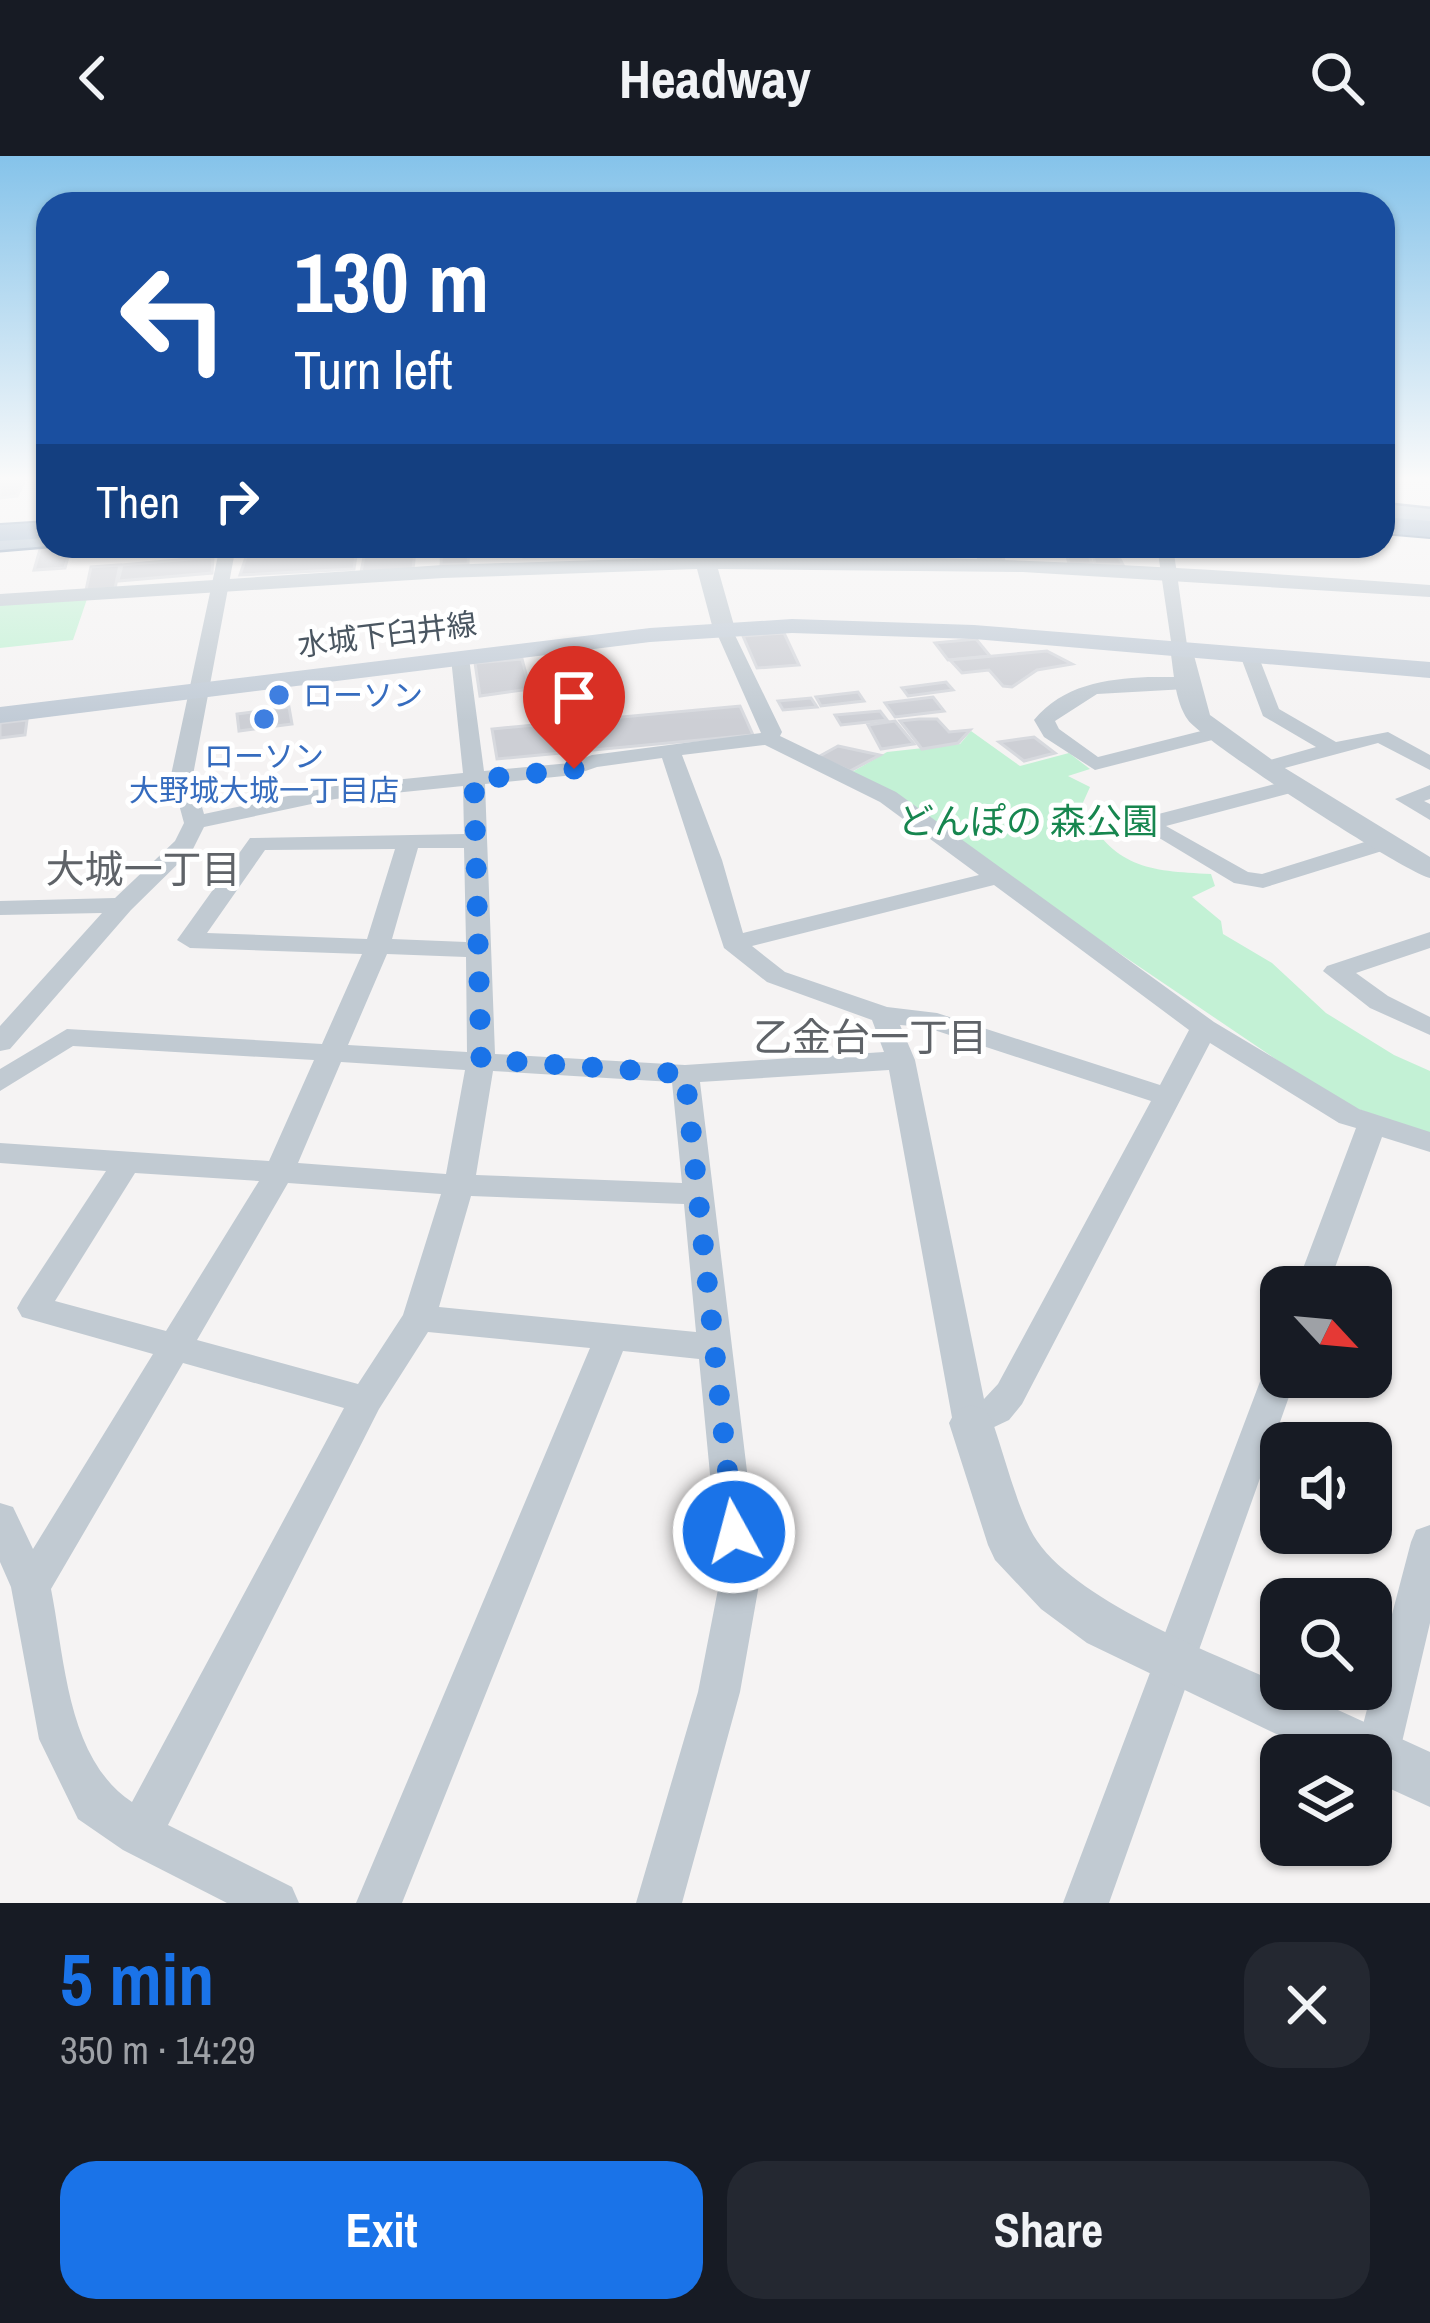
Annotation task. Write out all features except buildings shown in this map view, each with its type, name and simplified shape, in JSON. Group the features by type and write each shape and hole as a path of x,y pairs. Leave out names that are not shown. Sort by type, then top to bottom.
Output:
{"main road":[{"name":"水城下臼井線","path":"0,716 724,629 908,628 1430,670"}],"street":[{"path":"0,1043 122,904 185,844 195,823 182,775 226,559"},
{"path":"0,600 634,559"},
{"path":"705,559 724,629 772,732 768,738"},
{"path":"841,559 1036,565 1430,591"},
{"path":"1166,559 1186,682 1200,719 1266,767 1430,869"},
{"path":"1250,655 1270,712 1332,748"},
{"path":"139,1834 366,1400 419,1318 459,1185 481,1059 474,780 460,658"},
{"path":"1186,682 1135,682 1093,690 1058,703 1044,720 1051,733 1095,764 1216,733"},
{"path":"1266,767 1381,736 1430,764"},
{"path":"195,823 243,808 344,791 474,780 768,738 888,797 1204,1028 1348,1116 1430,1142"},
{"path":"670,752 710,860 734,943 776,977 883,1015 928,1019 1165,1096"},
{"path":"1294,784 1147,824 1242,878 1263,881 1388,842"},
{"path":"1430,792 1406,800 1430,814"},
{"path":"475,841 257,843 190,940 478,950"},
{"path":"31,1587 279,1173 376,950 408,842"},
{"path":"734,943 995,878"},
{"path":"0,908 122,904"},
{"path":"1430,940 1336,971 1398,1013 1430,1027"},
{"path":"883,1015 901,1060 970,1423 1012,1545 1058,1594 1104,1628 1332,1734"},
{"path":"970,1423 996,1410 1010,1394 1204,1028"},
{"path":"0,1082 67,1037 685,1074 901,1060"},
{"path":"659,1903 719,1692 740,1579 685,1074"},
{"path":"1320,1266 1372,1124"},
{"path":"0,1153 459,1185 697,1193"},
{"path":"126,1163 34,1307 366,1400"},
{"path":"419,1318 712,1348"},
{"path":"379,1903 612,1337"},
{"path":"1086,1903 1271,1398"},
{"path":"0,1519 31,1587 60,1739 94,1803 139,1834 276,1903"},
{"path":"1382,1734 1430,1542"},
{"path":"1392,1762 1430,1780"}],"green space":[{"path":"87,599 73,640 0,648 0,605"},
{"name":"どんぽの 森公園","path":"971,731 1020,766 1069,753 1090,769 1068,776 1090,787 1081,807 1106,843 1150,868 1211,874 1215,886 1192,897 1221,921 1223,934 1272,963 1326,1013 1430,1071 1430,1135 1339,1102 852,772 887,752 960,744"}],"place":[{"name":"ローソン","path":"279,695"},
{"name":"ローソン 大野城大城一丁目店","path":"264,719"}],"district":[{"name":"大城一丁目","path":"143,869"},
{"name":"乙金台一丁目","path":"870,1037"}],"route":[{"path":"574,769 474,780 481,1059 685,1074 734,1532"}]}
